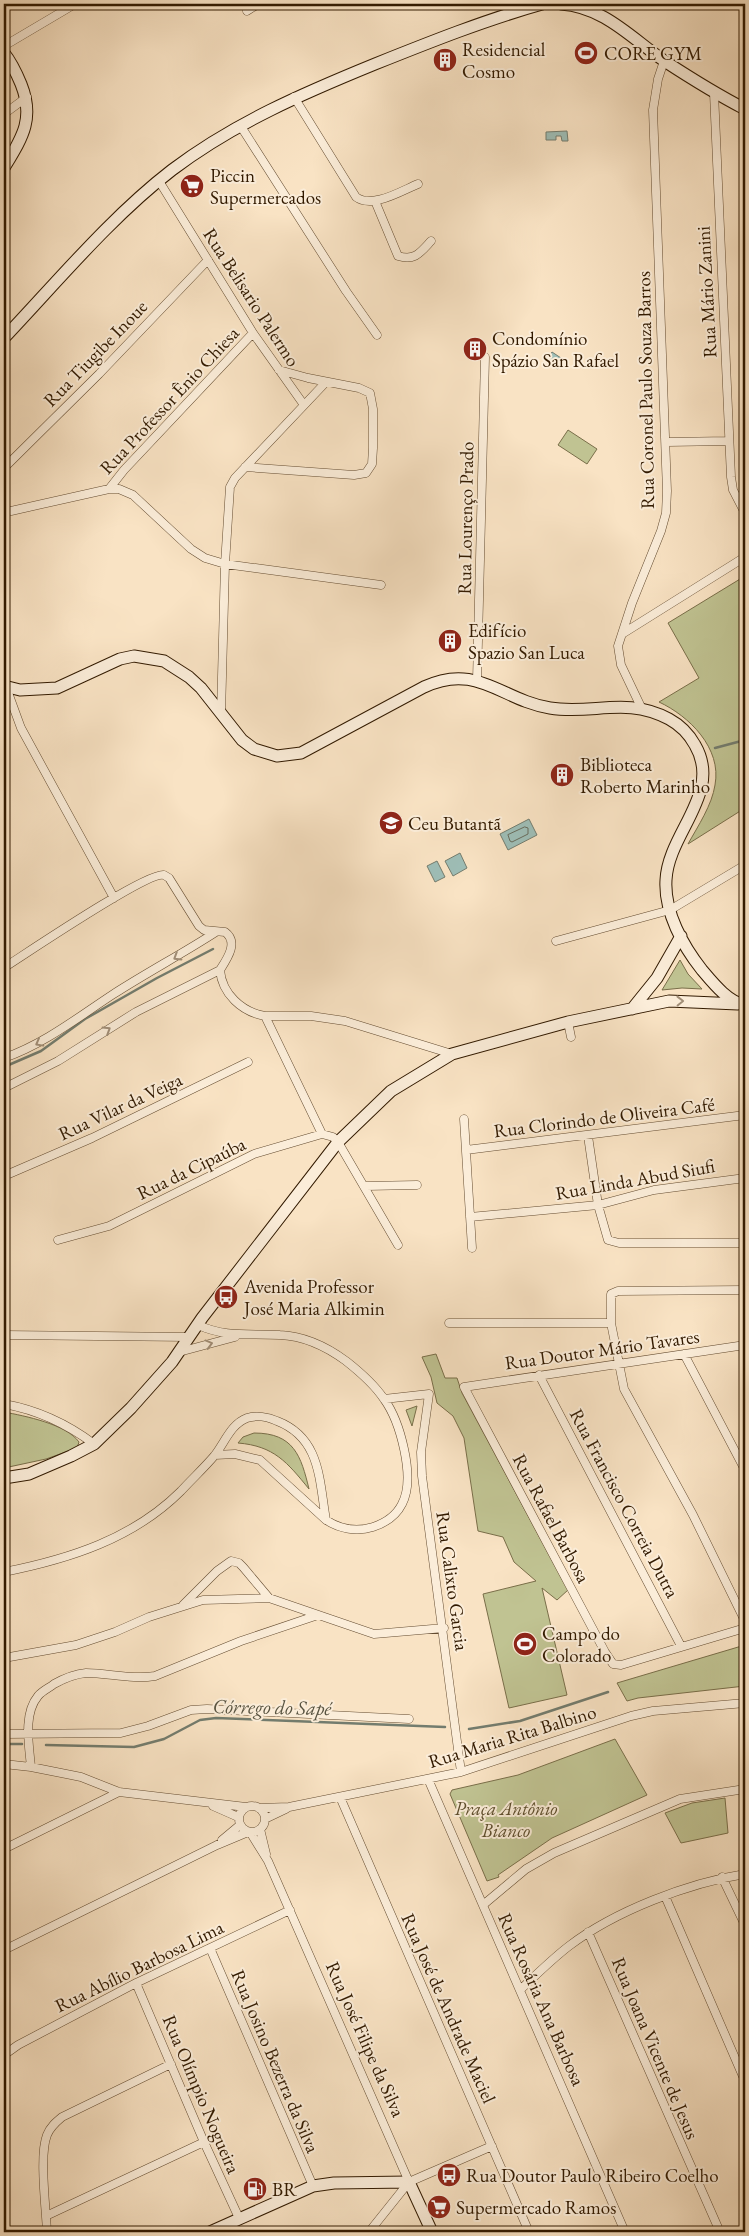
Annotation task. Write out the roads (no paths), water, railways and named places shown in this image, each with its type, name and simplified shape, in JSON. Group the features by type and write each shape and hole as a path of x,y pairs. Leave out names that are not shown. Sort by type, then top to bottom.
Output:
{"main road":[{"path":"4,338 127,209 172,170 240,125 294,97 516,7 542,4"},
{"path":"561,4 583,7 600,14 630,34 664,61 714,93 745,109"},
{"path":"4,53 12,62 27,97 27,122 19,143 4,168"},
{"path":"5,687 36,690 57,688 120,659 134,656 154,658 164,661 189,677 201,688 221,716 242,740 254,750 277,756 301,752 440,680 452,678 477,680 555,709 641,708 658,714 679,725 694,743 703,764 704,779 702,788 668,867 666,889 670,910 680,936 705,973 741,1004"},
{"path":"632,1009 657,978 680,936"},
{"path":"650,987 653,1004"},
{"path":"4,1478 44,1469 94,1444 131,1408 178,1352 338,1142 391,1091 452,1054 568,1022 669,1001 741,1004"},
{"path":"210,2232 312,2186 334,2183 409,2182"},
{"name":"Rua José Filipe da Silva","path":"409,2182 432,2232"}],"street":[{"path":"4,46 75,4"},
{"path":"247,11 258,4"},
{"name":"Rua Coronel Paulo Souza Barros","path":"641,708 618,655 622,634 666,514 667,442 653,110 658,79 664,61"},
{"name":"Rua Mário Zanini","path":"714,93 732,490 745,512"},
{"path":"4,114 27,97"},
{"path":"294,97 356,197 366,202 375,201 418,184"},
{"path":"240,125 346,291 377,335"},
{"name":"Rua Belisario Palermo","path":"159,181 253,333 304,405"},
{"path":"375,201 398,256 406,259 416,257 431,241"},
{"name":"Rua Tiugibe Inoue","path":"4,468 99,374 208,260"},
{"name":"Rua Professor Ênio Chiesa","path":"109,489 124,470 253,333"},
{"name":"Rua Lourenço Prado","path":"477,680 485,357"},
{"path":"245,467 354,475 369,471 372,464 372,396 367,391 359,388 279,370"},
{"path":"221,716 225,564 230,487 245,467 326,382"},
{"path":"667,442 729,441"},
{"path":"4,509 11,511 109,489 119,489 133,495 190,549 205,558 225,564 381,585"},
{"path":"622,634 745,557"},
{"path":"5,687 21,728 114,898"},
{"path":"556,941 670,910 745,865"},
{"path":"4,966 114,898 161,874 169,878 199,926 204,930 228,934 232,943 229,956 220,970 136,1012 58,1061 4,1088"},
{"path":"4,1058 25,1050 53,1035 114,994 218,931"},
{"path":"220,970 223,984 235,1001 250,1012 265,1016 311,1016 345,1021 452,1054"},
{"path":"265,1016 322,1134 333,1137 338,1142 366,1186 398,1245"},
{"path":"568,1022 570,1036"},
{"name":"Rua Vilar da Veiga","path":"4,1176 92,1138 248,1062"},
{"path":"4,1096 4,1108"},
{"name":"Rua Clorindo de Oliveira Café","path":"466,1150 745,1116"},
{"path":"464,1119 472,1248"},
{"name":"Rua da Cipaúba","path":"58,1240 109,1226 254,1154 322,1134"},
{"path":"588,1136 598,1206 606,1236 612,1242 745,1243"},
{"name":"Rua Linda Abud Siufi","path":"470,1217 598,1206 654,1190 745,1178"},
{"path":"366,1186 417,1185"},
{"path":"745,1290 618,1291 611,1294 611,1323 624,1388 693,1515 745,1620"},
{"path":"449,1323 611,1323"},
{"path":"198,1325 210,1330 240,1336 282,1335 308,1340 333,1352 359,1371 384,1399 397,1423 404,1446 406,1483 402,1506 384,1523 363,1530 341,1528 326,1520 260,1460 234,1454 214,1455"},
{"path":"4,1335 189,1337"},
{"path":"178,1352 240,1336"},
{"name":"Rua Doutor Mário Tavares","path":"464,1387 745,1345"},
{"path":"684,1354 745,1470"},
{"name":"Rua Francisco Correia Dutra","path":"539,1375 681,1646"},
{"name":"Rua Rafael Barbosa","path":"464,1387 600,1643 613,1664 621,1665 681,1646"},
{"name":"Rua Calixto Garcia","path":"384,1399 429,1394 421,1452 424,1496 444,1628 461,1772"},
{"path":"4,1404 38,1412 57,1420 94,1444"},
{"path":"4,1572 86,1551 128,1531 179,1492 214,1455 230,1432 247,1418 270,1418 293,1428 308,1444 314,1458 326,1520"},
{"path":"183,1605 217,1571 231,1561 239,1563 269,1598"},
{"path":"4,1658 76,1645 183,1605 211,1600 269,1598 374,1634 444,1628"},
{"path":"31,1766 28,1732 31,1711 38,1696 59,1682 85,1673 144,1678 155,1676 242,1641 318,1615"},
{"path":"681,1646 745,1628"},
{"name":"Rua Maria Rita Balbino","path":"260,1808 289,1807 340,1798 461,1772 631,1716 653,1711 745,1703"},
{"path":"4,1734 28,1732 121,1733 148,1726 191,1710 207,1709 409,1719"},
{"path":"4,1764 31,1766 81,1777 119,1792 246,1807 253,1806 260,1808 265,1819 260,1829 217,1845 4,1950"},
{"name":"Rua Rosária Ana Barbosa","path":"428,1779 625,2232"},
{"path":"483,1905 526,1869 554,1853 680,1799 745,1789"},
{"path":"4,1849 119,1792"},
{"name":"Rua José de Andrade Maciel","path":"340,1798 529,2232"},
{"path":"204,1802 239,1821 249,1832"},
{"path":"217,1845 239,1821 241,1811 246,1807"},
{"name":"Rua Maria Rita Balbino","path":"265,1819 289,1807"},
{"name":"Rua José Filipe da Silva","path":"260,1829 268,1861"},
{"name":"Rua José Filipe da Silva","path":"249,1832 268,1861 409,2182"},
{"path":"4,1845 13,1844"},
{"path":"520,1990 567,1947 611,1919 694,1884 745,1874"},
{"path":"722,1877 745,1925"},
{"path":"665,1896 745,2081"},
{"name":"Rua Abílio Barbosa Lima","path":"4,2055 26,2041 136,1983 290,1910"},
{"name":"Rua Joana Vicente de Jesus","path":"588,1932 720,2232"},
{"name":"Rua Josino Bezerra da Silva","path":"210,1948 312,2186"},
{"name":"Rua Olímpio Nogueira","path":"136,1983 204,2142 239,2218"},
{"path":"46,2232 44,2143 51,2128 62,2117 171,2064"},
{"path":"46,2216 204,2142"},
{"path":"369,2232 409,2182 492,2146"}],"water":[{"path":"567,131 568,141 562,141 561,136 556,136 556,140 546,140 546,132"},
{"path":"552,352 564,360 558,369 546,361"},
{"path":"529,819 537,835 508,850 500,834"},
{"path":"460,853 467,868 453,876 445,861"},
{"path":"437,861 445,877 435,882 427,866"}],"waterway":[{"path":"715,748 745,740"},
{"path":"4,1067 41,1051 85,1019 213,949"},
{"name":"Córrego do Sapé","path":"469,1729 520,1721 608,1692"},
{"name":"Córrego do Sapé","path":"46,1745 134,1747 164,1739 200,1720 216,1718 445,1727"},
{"name":"Córrego do Sapé","path":"4,1744 22,1744"}],"place":[{"name":"CORE GYM","path":"586,53"},
{"name":"Residencial Cosmo","path":"445,60"},
{"name":"Piccin Supermercados","path":"192,186"},
{"name":"Condomínio Spázio San Rafael","path":"475,349"},
{"name":"Edifício Spazio San Luca","path":"450,641"},
{"name":"Biblioteca Roberto Marinho","path":"562,775"},
{"name":"Ceu Butantã","path":"391,823"},
{"name":"Avenida Professor José Maria Alkimin","path":"226,1297"},
{"name":"Campo do Colorado","path":"525,1644"},
{"name":"Rua Doutor Paulo Ribeiro Coelho","path":"449,2175"},
{"name":"BR","path":"255,2189"},
{"name":"Supermercado Ramos","path":"439,2207"}],"park label":[{"name":"Praça Antônio Bianco","path":"506,1819"}]}
